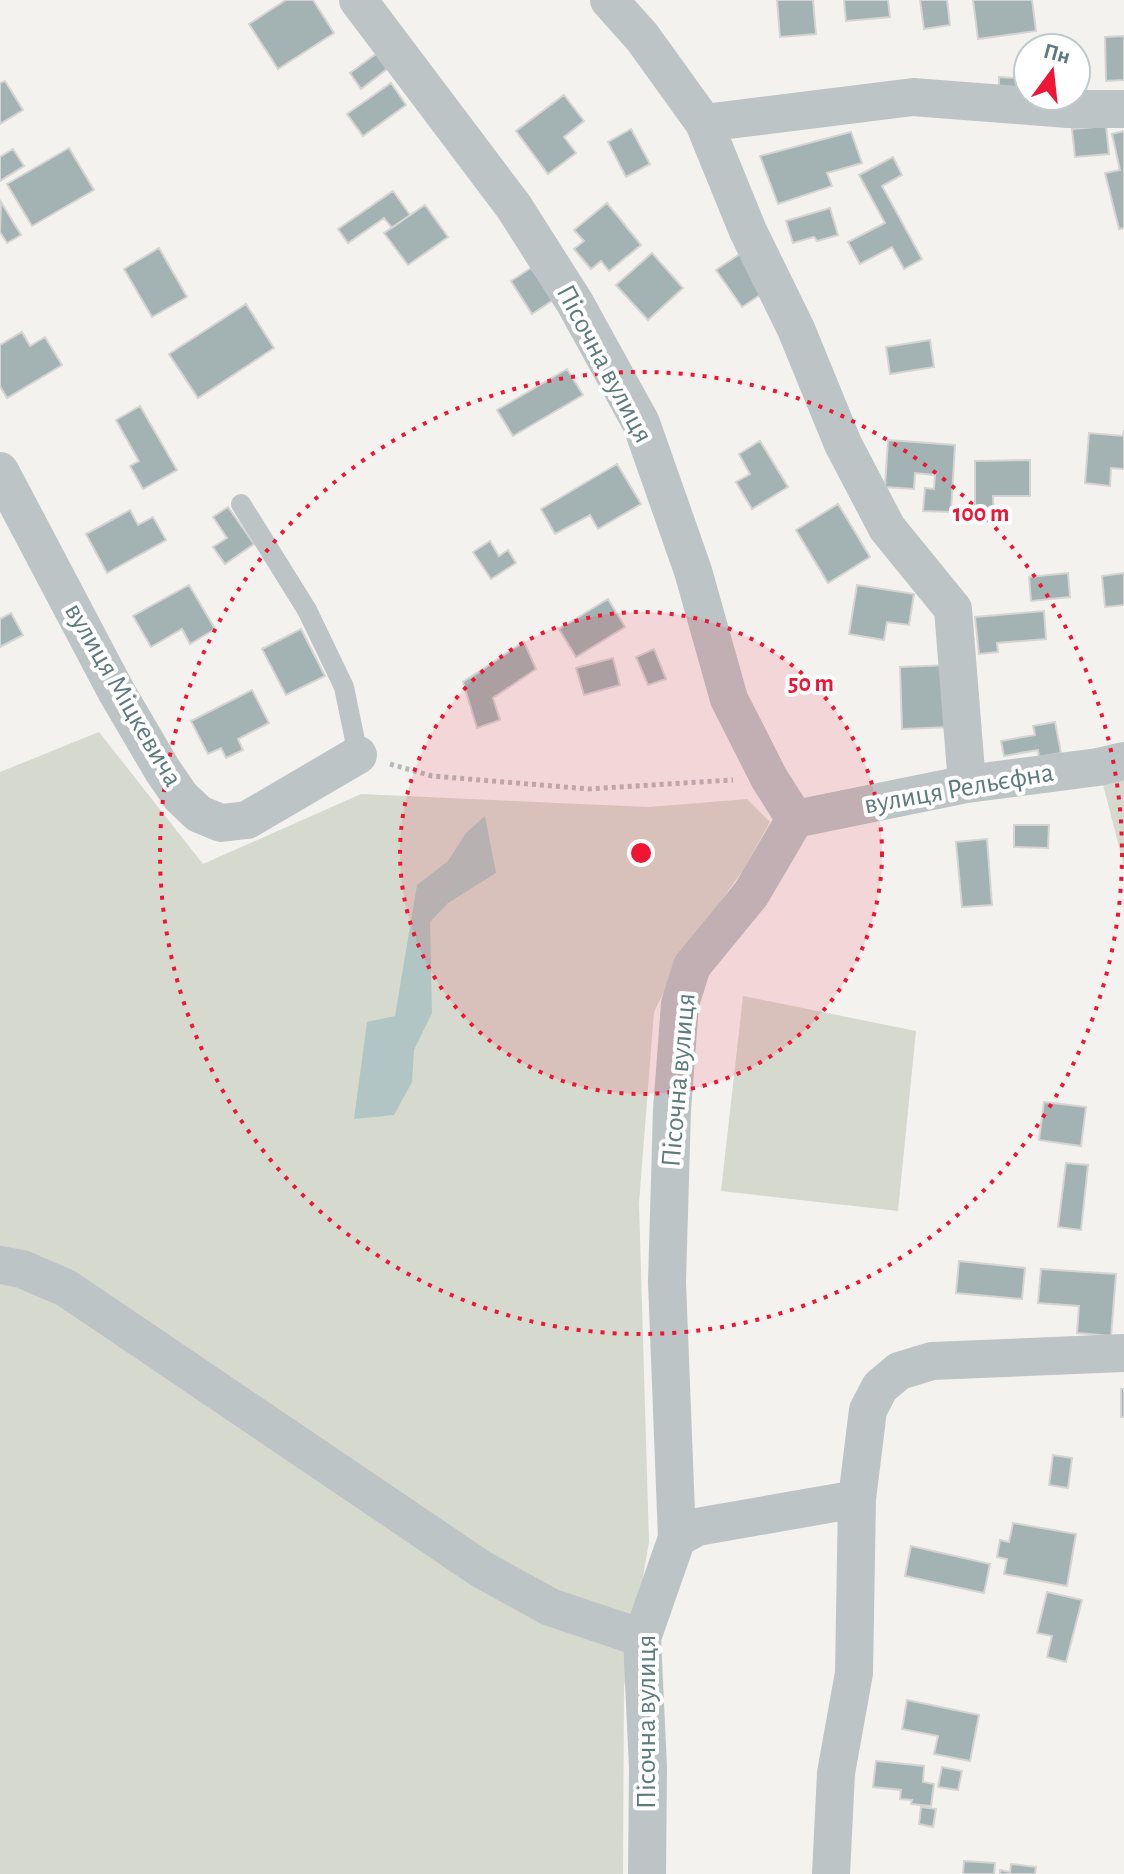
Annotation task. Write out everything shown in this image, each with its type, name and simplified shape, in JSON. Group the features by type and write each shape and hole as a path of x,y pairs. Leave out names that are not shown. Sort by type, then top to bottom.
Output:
{"street":[{"name":"Пісочна вулиця","path":"358,0 514,207 575,303 641,423 693,571 729,699 769,778 795,819 751,894 692,966 680,1004 672,1110 667,1282 677,1538 642,1638 648,1768 647,1874"},
{"path":"609,0 642,37 704,123 748,231 796,329 843,444 887,528 953,609 967,784"},
{"path":"704,123 913,97 1068,109 1124,109"},
{"name":"вулиця Міцкевича","path":"0,471 116,691 163,771 181,797 199,814 221,823 247,820 358,755"},
{"name":"вулиця Рельєфна","path":"795,819 967,784 1124,761"},
{"path":"0,1265 22,1269 66,1288 481,1569 550,1607 642,1638"},
{"path":"831,1874 836,1773 854,1673 857,1499 868,1410 880,1387 899,1371 932,1361 1124,1353"},
{"path":"677,1538 697,1527 857,1499"}],"lane":[{"path":"241,504 307,610 344,687 358,755"}],"path":[{"path":"358,755 432,776 589,789 769,778"}],"shaded area":[{"path":"99,732 203,864 361,794 649,807 747,799 770,822 743,870 683,954 654,1012 639,1203 649,1542 624,1687 623,1874 0,1874 0,772"},
{"path":"1124,773 1124,866 1101,777"},
{"path":"485,816 496,873 448,903 430,922 432,1013 414,1050 412,1082 394,1115 354,1119 367,1022 395,1016 417,885 448,861 466,833"},
{"path":"743,996 916,1031 898,1211 721,1191"}],"building":[{"path":"286,0 313,0 334,33 278,69 249,24"},
{"path":"777,0 813,0 816,34 780,37"},
{"path":"844,0 888,0 890,17 846,21"},
{"path":"920,0 947,0 950,25 924,29"},
{"path":"973,0 1032,0 1036,31 978,39"},
{"path":"1124,36 1124,80 1106,81 1105,37"},
{"path":"376,54 387,69 361,89 350,73"},
{"path":"999,77 1012,78 1012,93 999,93"},
{"path":"5,81 23,110 0,124 0,83"},
{"path":"391,83 406,105 363,136 347,114"},
{"path":"564,95 584,121 564,137 576,153 548,174 516,131"},
{"path":"1106,126 1109,154 1075,157 1072,129"},
{"path":"631,129 650,164 626,177 608,142"},
{"path":"1124,131 1124,228 1119,229 1105,173 1120,170 1112,134"},
{"path":"851,132 862,163 827,173 832,186 778,204 760,156"},
{"path":"69,148 94,190 32,226 7,184"},
{"path":"13,149 24,166 0,181 0,157"},
{"path":"893,157 902,175 882,186 922,259 904,269 892,247 860,264 848,242 885,223 859,175"},
{"path":"393,191 410,215 392,228 384,218 348,243 338,229"},
{"path":"1,202 21,235 7,243 0,232"},
{"path":"607,203 641,245 609,271 601,261 591,269 574,249 584,241 574,230"},
{"path":"425,205 448,237 408,265 384,233"},
{"path":"830,208 838,235 793,243 786,221"},
{"path":"159,248 187,297 152,317 124,269"},
{"path":"652,253 683,288 648,320 616,285"},
{"path":"740,254 766,291 742,307 716,270"},
{"path":"531,268 553,300 532,314 511,281"},
{"path":"246,304 274,348 198,398 169,354"},
{"path":"22,332 30,346 45,337 62,365 7,398 0,386 0,345"},
{"path":"930,340 934,367 890,374 886,347"},
{"path":"567,369 583,395 513,436 497,410"},
{"path":"140,406 177,470 143,489 130,466 139,461 116,420"},
{"path":"1124,430 1124,469 1111,468 1110,486 1085,483 1089,433 1123,436"},
{"path":"888,440 955,445 951,512 923,511 925,488 934,489 935,475 915,473 914,489 885,487"},
{"path":"760,441 788,487 752,509 736,482 750,474 739,454"},
{"path":"1030,460 1030,496 993,496 994,521 975,521 975,461"},
{"path":"617,464 641,504 598,529 590,515 555,534 541,509"},
{"path":"838,504 870,557 828,583 796,530"},
{"path":"228,507 254,544 225,564 213,547 227,538 213,517"},
{"path":"130,510 138,525 153,517 166,540 107,573 86,534"},
{"path":"490,541 499,556 508,550 516,563 491,579 473,552"},
{"path":"1068,573 1070,597 1031,601 1029,577"},
{"path":"1124,573 1124,605 1105,607 1102,576"},
{"path":"189,585 215,629 190,644 182,629 151,647 133,616"},
{"path":"857,585 914,594 909,625 887,622 884,640 849,634"},
{"path":"608,599 625,627 576,657 559,629"},
{"path":"1044,611 1046,639 997,643 998,652 979,654 975,617"},
{"path":"11,613 23,635 0,647 0,619"},
{"path":"301,629 325,676 286,695 262,649"},
{"path":"524,642 536,669 493,698 500,720 477,728 463,682"},
{"path":"654,649 666,679 648,685 636,657"},
{"path":"613,658 620,685 584,695 576,668"},
{"path":"950,665 951,727 902,729 900,667"},
{"path":"252,690 269,723 238,739 243,750 226,758 221,748 208,754 191,721"},
{"path":"1055,722 1061,753 1039,757 1038,750 1004,756 1001,741 1035,735 1033,726"},
{"path":"1014,825 1049,825 1048,848 1014,847"},
{"path":"987,839 992,905 962,907 956,842"},
{"path":"1044,1102 1086,1107 1081,1146 1039,1140"},
{"path":"1066,1163 1088,1165 1081,1230 1058,1227"},
{"path":"959,1261 1025,1268 1022,1299 956,1293"},
{"path":"1041,1269 1116,1274 1111,1336 1077,1333 1079,1306 1038,1303"},
{"path":"1121,1389 1124,1389 1124,1417 1121,1417"},
{"path":"1053,1455 1072,1458 1068,1488 1049,1485"},
{"path":"1013,1523 1076,1534 1067,1586 1004,1574 1007,1559 997,1557 1000,1540 1009,1542"},
{"path":"911,1546 990,1564 984,1593 905,1576"},
{"path":"1047,1592 1082,1600 1066,1662 1047,1657 1052,1636 1037,1633"},
{"path":"907,1700 979,1715 970,1761 934,1754 938,1736 902,1729"},
{"path":"876,1761 924,1766 923,1782 934,1784 931,1806 911,1804 912,1800 900,1799 901,1790 873,1787"},
{"path":"942,1767 962,1771 958,1790 938,1787"},
{"path":"921,1807 936,1809 933,1827 919,1824"},
{"path":"964,1861 995,1863 994,1874 963,1874"},
{"path":"1011,1864 1036,1867 1035,1874 1000,1874 1000,1870 1010,1872"}]}
